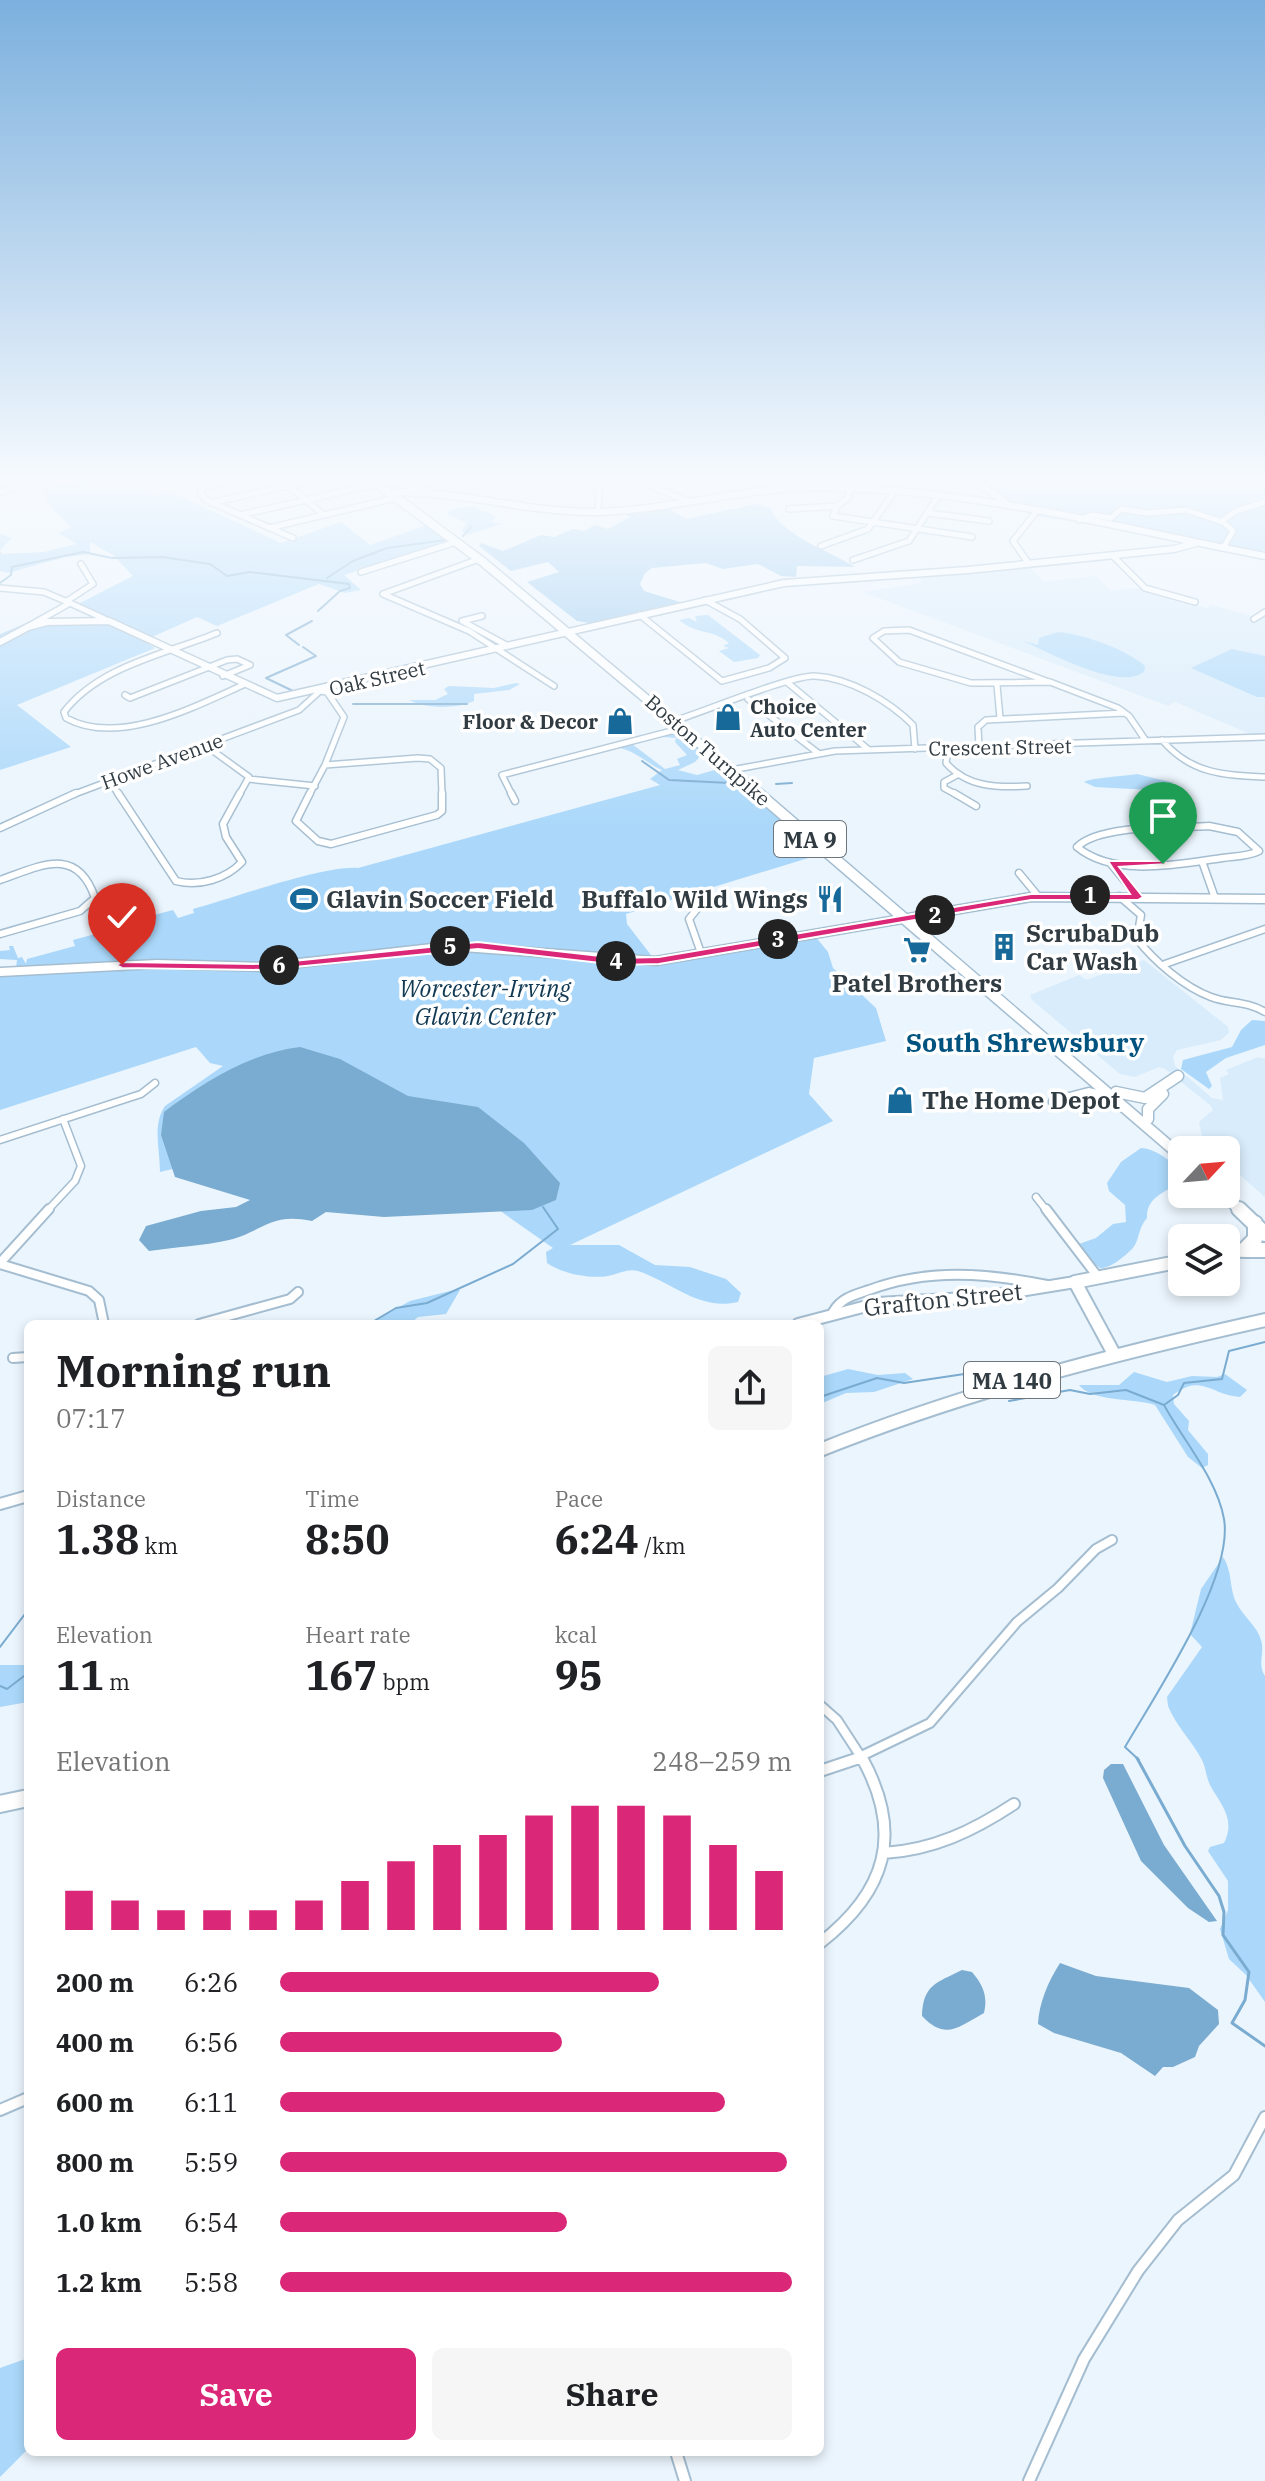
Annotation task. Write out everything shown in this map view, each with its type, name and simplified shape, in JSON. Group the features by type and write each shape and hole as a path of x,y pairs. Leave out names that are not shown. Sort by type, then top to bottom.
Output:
{"highway":[{"name":"Boston Turnpike","path":"525,595 572,631"},
{"name":"Boston Turnpike","path":"527,595 1118,1098 1168,1144"},
{"name":"Boston Turnpike","path":"681,724 737,769 1081,1069 1168,1136"},
{"path":"1081,1069 1083,1085 1054,1102 1094,1093 1118,1098 1145,1098 1181,1078 1151,1103 1146,1111 1148,1119"},
{"path":"1240,1201 1260,1223 1265,1234"},
{"path":"1240,1207 1260,1223"},
{"path":"1244,1250 1254,1241 1260,1223"},
{"path":"1244,1250 1265,1250"}],"main road":[{"path":"1240,1251 1244,1250"},
{"name":"Grafton Street","path":"1075,1282 1168,1264"},
{"path":"1075,1282 1114,1354"},
{"name":"MA 140","path":"824,1448 963,1395 1114,1354 1265,1320"},
{"path":"0,1804 24,1799"}],"street":[{"path":"51,595 109,621"},
{"path":"28,627 79,595"},
{"path":"385,595 469,631 554,686"},
{"name":"Oak Street","path":"0,642 28,627 73,619 109,621 223,676 277,698 320,691 730,595"},
{"path":"1169,595 1195,602"},
{"path":"640,615 722,681 769,668 785,658 740,619 705,600"},
{"path":"1254,619 1265,612"},
{"path":"482,616 462,621 508,646"},
{"path":"1049,682 972,684 904,665 873,638 886,631 909,630 1049,682 1125,712 1146,741"},
{"path":"217,633 95,685 69,704 64,712 66,718 84,728 116,728 243,685"},
{"path":"128,696 233,659 250,665 223,676"},
{"path":"515,801 500,778 502,775 681,724 809,675 821,676 889,705 913,725 915,749"},
{"path":"788,683 869,750"},
{"path":"997,685 1000,718"},
{"path":"320,691 327,692 344,717 343,729 296,821 304,833 322,842 349,840 442,811 441,768 430,759 325,765"},
{"name":"Howe Avenue","path":"0,828 109,780 299,710 320,691"},
{"path":"748,699 818,753"},
{"path":"979,747 979,724 1000,718 1125,712"},
{"name":"Crescent Street","path":"737,769 818,753 1265,737"},
{"path":"1162,740 1174,756 1203,772 1265,777"},
{"path":"205,745 221,754 248,779 315,786"},
{"path":"948,748 946,763 957,775 988,785 1027,786"},
{"path":"957,775 944,782 944,788 976,806"},
{"path":"109,780 171,877 185,884 230,872 240,865 240,857 226,837 223,824 248,779"},
{"path":"1209,826 1238,832 1259,850 1254,855 1217,858 1203,864 1111,864 1087,855 1077,846 1087,839 1112,832 1209,826"},
{"path":"0,880 45,865 70,863 81,871 95,898 80,911 0,934"},
{"path":"1111,864 1138,897"},
{"path":"1203,864 1215,898"},
{"path":"1019,873 1038,896"},
{"path":"0,972 145,964 264,967 450,946 522,949 631,962 1038,896 1265,899"},
{"path":"1119,896 1141,915 1138,942 1165,964 1205,995 1253,1005 1265,1012"},
{"path":"698,908 689,919 701,953"},
{"path":"1165,964 1265,929"},
{"path":"0,1140 141,1094 155,1083"},
{"path":"63,1119 81,1166 75,1181 0,1264 89,1291 99,1300 103,1320"},
{"path":"1036,1197 1099,1277"},
{"name":"Grafton Street","path":"833,1312 842,1301 877,1286 934,1273 979,1273 1054,1286"},
{"name":"Grafton Street","path":"810,1320 833,1312 889,1302 983,1297 1075,1282"},
{"path":"214,1320 290,1299 298,1292"},
{"path":"13,1358 24,1357"},
{"path":"0,1504 24,1497"},
{"path":"824,1770 863,1756 930,1723 1017,1622 1058,1588 1096,1549 1112,1540"},
{"path":"824,1708 843,1725 863,1756 874,1789 884,1853 867,1899 848,1921 824,1940"},
{"path":"884,1853 909,1851 958,1838 1014,1804"},
{"path":"0,2110 24,2100"},
{"path":"1029,2481 1084,2359 1138,2271 1178,2220 1234,2175 1265,2117"},
{"path":"677,2456 685,2481"}],"shaded area":[{"path":"543,595 656,595 680,602 590,623 577,621"},
{"path":"870,595 1163,595 1207,608 1212,605 1252,616 1259,612 1265,614 1265,734 1255,736 1175,702 1168,706"},
{"path":"1144,960 1228,1027 1229,1033 1221,1040 1177,1050 1173,1057 1175,1066 1212,1098 1223,1100 1220,1078 1229,1074 1226,1070 1258,1057 1265,1059 1265,1197 1240,1175 1240,1136 1202,1136 1199,1122 1213,1110 1210,1105 1165,1069 1159,1067 1135,1077 1120,1074 1032,1000 1030,995 1079,975 1086,980"},
{"path":"300,1047 340,1059 408,1096 478,1107 524,1143 560,1183 556,1200 532,1210 384,1217 326,1212 312,1221 276,1221 229,1240 149,1251 139,1240 146,1226 201,1211 236,1207 250,1200 175,1177 161,1135 164,1112 228,1070 263,1055"},
{"path":"1111,1764 1123,1764 1164,1845 1217,1921 1209,1922 1188,1908 1141,1861 1103,1778 1104,1770"},
{"path":"1060,1963 1096,1976 1189,1988 1218,2010 1219,2024 1199,2046 1195,2057 1173,2067 1163,2067 1155,2076 1121,2053 1054,2033 1038,2024 1045,1993"},
{"path":"962,1970 972,1972 982,1986 984,2013 952,2029 945,2030 930,2024 922,2016 928,1991 938,1982"}],"green space":[{"path":"96,595 293,595 217,626 197,617 143,641 155,648 17,705 71,747 0,770 0,634 24,624 107,619 74,606"},
{"path":"708,615 760,655 758,658 734,662 719,651 729,648 723,646 729,643 679,620 689,618 697,622 695,616"},
{"path":"1058,632 1116,648 1145,666 1144,672 1133,677 1102,674 1023,641 1038,645 1039,638"},
{"path":"1232,649 1265,656 1265,697 1257,697 1191,668"},
{"path":"520,684 509,690 474,694 474,701 459,705 442,707 409,700 435,700 448,694 444,689 449,686 494,688"},
{"name":"Worcester-Irving Glavin Center","path":"673,733 686,736 704,752 695,762 678,770 697,775 732,765 831,851 626,914 627,924 654,959 815,936 828,952 833,968 876,1008 886,1041 814,1058 809,1094 833,1121 570,1245 619,1245 655,1265 690,1267 726,1279 741,1293 738,1302 711,1303 634,1270 593,1277 553,1267 547,1263 546,1252 553,1248 372,1121 160,1172 158,1129 165,1106 223,1066 210,1063 196,1047 0,1110 0,976 24,975 26,968 16,968 17,960 0,959 0,951 10,950 9,946 13,946 18,958 22,957 26,964 27,959 75,946 73,940 132,924 136,929 141,928 135,920 173,910 178,918 194,913 193,909 277,884 343,868 358,868 660,785 650,779 662,770 619,748 632,744 665,769 680,765 677,759 687,755 675,742 676,738 663,737"},
{"path":"1137,774 1175,783 1149,784 1151,790 1095,787 1084,782 1100,778"},
{"path":"1252,1020 1265,1021 1265,1045 1226,1058 1206,1072 1212,1086 1209,1089 1181,1069 1183,1060 1232,1047 1241,1030"},
{"path":"1141,1148 1158,1153 1168,1160 1168,1189 1150,1204 1133,1248 1113,1264 1100,1268 1077,1250 1076,1245 1096,1238 1113,1224 1126,1222 1125,1205 1109,1191 1107,1183 1121,1162"},
{"path":"460,1290 446,1314 415,1320 375,1320 410,1301"},
{"path":"848,1369 878,1375 905,1373 913,1379 874,1392 846,1393 824,1402 824,1376"},
{"path":"1134,1372 1167,1382 1192,1376 1217,1377 1225,1374 1247,1390 1240,1397 1199,1385 1173,1395 1174,1404 1189,1421 1188,1430 1208,1454 1208,1465 1202,1468 1188,1457 1155,1405 1103,1397 1079,1385 1119,1385"},
{"path":"1223,1557 1235,1599 1261,1640 1265,1676 1265,2002 1246,1975 1229,1959 1220,1929 1228,1910 1228,1881 1208,1851 1210,1847 1224,1843 1228,1819 1209,1782 1202,1760 1171,1713 1167,1697 1202,1647 1190,1634 1201,1589"},
{"path":"0,1665 24,1665 24,1703 0,1707"},
{"path":"24,2359 24,2453 0,2477 0,2368"}],"waterway":[{"path":"318,611 336,595"},
{"path":"299,645 286,635 312,621"},
{"path":"293,691 266,678 316,656 303,647"},
{"path":"353,704 467,704"},
{"path":"642,761 669,780 730,783"},
{"path":"776,784 792,783"},
{"path":"376,1320 396,1308 427,1303 513,1264 558,1229 543,1207"},
{"path":"1164,1405 1178,1395 1184,1383 1222,1379 1229,1351 1265,1342"},
{"path":"824,1396 877,1378 904,1383 971,1373 985,1378"},
{"path":"1009,1401 1070,1390 1090,1394 1126,1390 1164,1405"},
{"path":"1137,1758 1125,1747 1190,1636 1217,1572 1224,1544 1224,1519 1214,1489 1164,1405"},
{"path":"0,1647 24,1615"},
{"path":"0,1686 7,1689 24,1676"},
{"path":"1137,1758 1185,1846 1219,1896 1224,1912 1223,1935 1249,1972 1245,2000 1232,2023 1265,2046"}],"place":[{"name":"Choice Auto Center","path":"728,717"},
{"name":"Floor & Decor","path":"620,721"},
{"name":"Glavin Soccer Field","path":"304,899"},
{"name":"Buffalo Wild Wings","path":"830,899"},
{"name":"ScrubaDub Car Wash","path":"1004,947"},
{"name":"Patel Brothers","path":"917,950"},
{"name":"The Home Depot","path":"900,1100"}],"district":[{"name":"South Shrewsbury","path":"1025,1042"}],"route":[{"path":"122,965 264,967 478,945 618,961 659,961 842,927 1031,897 1138,897 1111,864 1163,864"}]}
